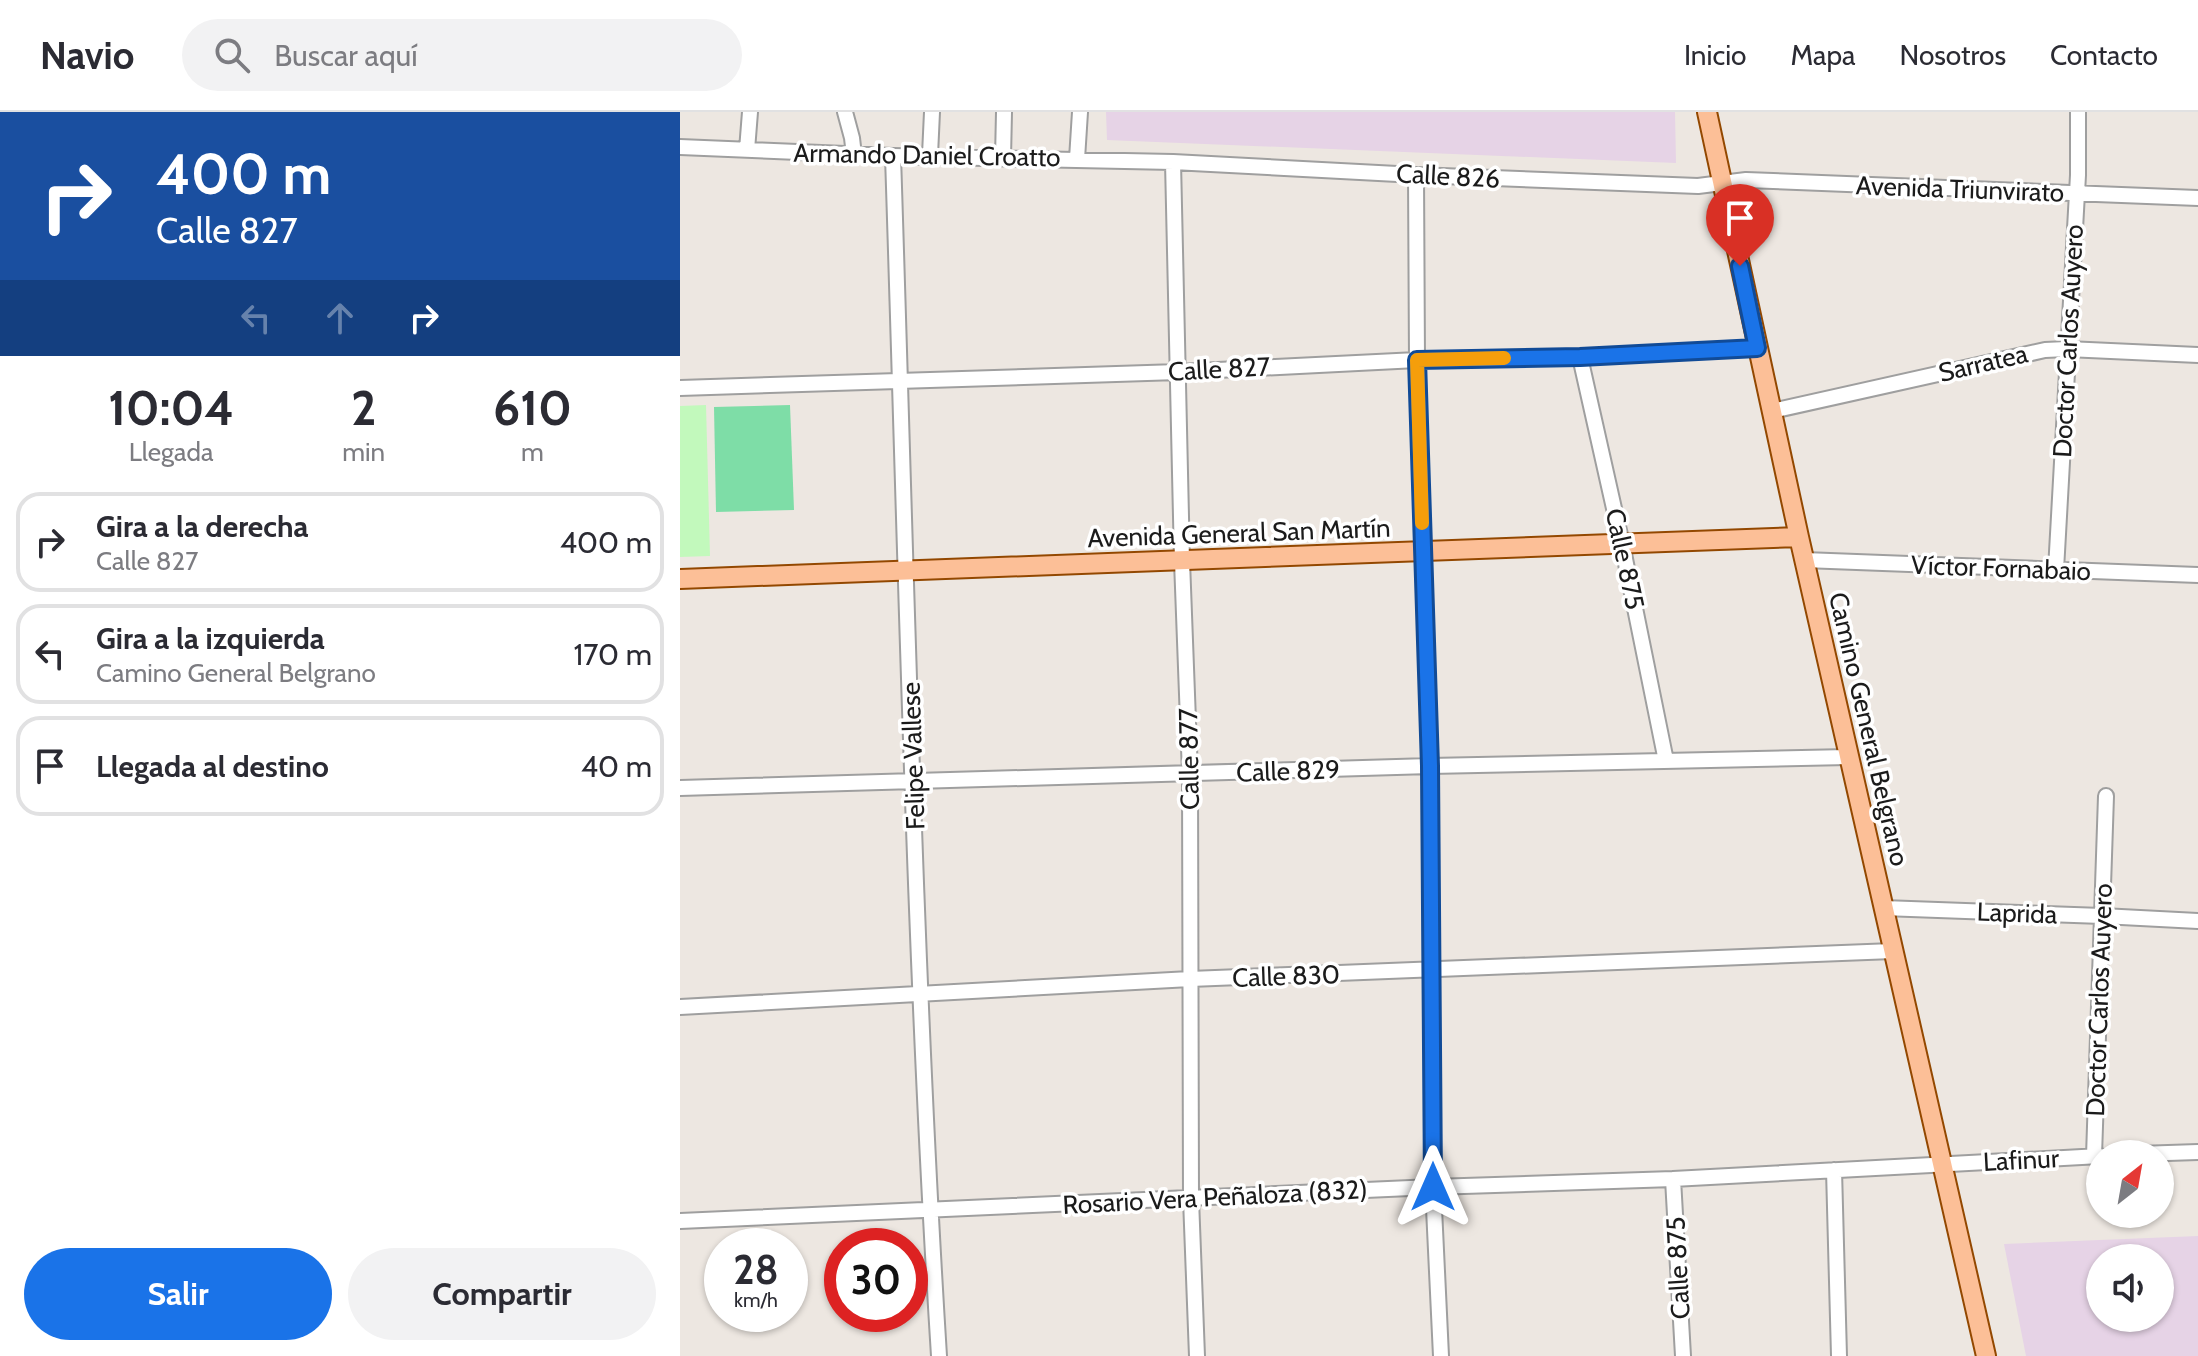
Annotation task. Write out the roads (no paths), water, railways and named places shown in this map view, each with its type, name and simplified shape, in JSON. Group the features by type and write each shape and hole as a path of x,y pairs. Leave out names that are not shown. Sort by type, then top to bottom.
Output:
{"main road":[{"name":"Camino General Belgrano","path":"1707,112 1848,757 1986,1356"},
{"name":"Avenida General San Martín","path":"680,579 1799,537"}],"street":[{"path":"747,150 750,112"},
{"path":"845,112 854,155"},
{"path":"930,155 932,112"},
{"path":"1003,158 1004,112"},
{"path":"1077,159 1080,112"},
{"name":"Doctor Carlos Auyero","path":"2056,570 2077,194 2078,112"},
{"name":"Armando Daniel Croatto","path":"680,147 854,155 1173,162"},
{"name":"Felipe Vallese","path":"893,156 921,994 939,1356"},
{"name":"Calle 826","path":"1173,162 1416,175 1722,185"},
{"name":"Calle 877","path":"1173,162 1190,774 1191,1199 1197,1356"},
{"path":"1416,175 1417,360 1430,766 1433,1187 1441,1356"},
{"name":"Avenida Triunvirato","path":"1722,185 1746,180 2198,198"},
{"name":"Calle 827","path":"680,388 1178,372 1757,348"},
{"name":"Sarratea","path":"1772,411 2034,352 2067,349 2198,355"},
{"name":"Calle 875","path":"1580,357 1666,761"},
{"name":"Víctor Fornabaio","path":"1804,560 2198,575"},
{"name":"Calle 829","path":"680,788 1848,757"},
{"name":"Doctor Carlos Auyero","path":"2097,1140 2106,796"},
{"name":"Laprida","path":"1883,908 2198,921"},
{"name":"Calle 830","path":"680,1007 1190,979 1893,951"},
{"path":"2174,1153 2198,1152"},
{"name":"Lafinur","path":"1942,1165 2086,1157"},
{"name":"Rosario Vera Peñaloza (832)","path":"680,1221 1942,1165"},
{"path":"1834,1170 1839,1356"},
{"name":"Calle 875","path":"1673,1179 1683,1356"}]}
